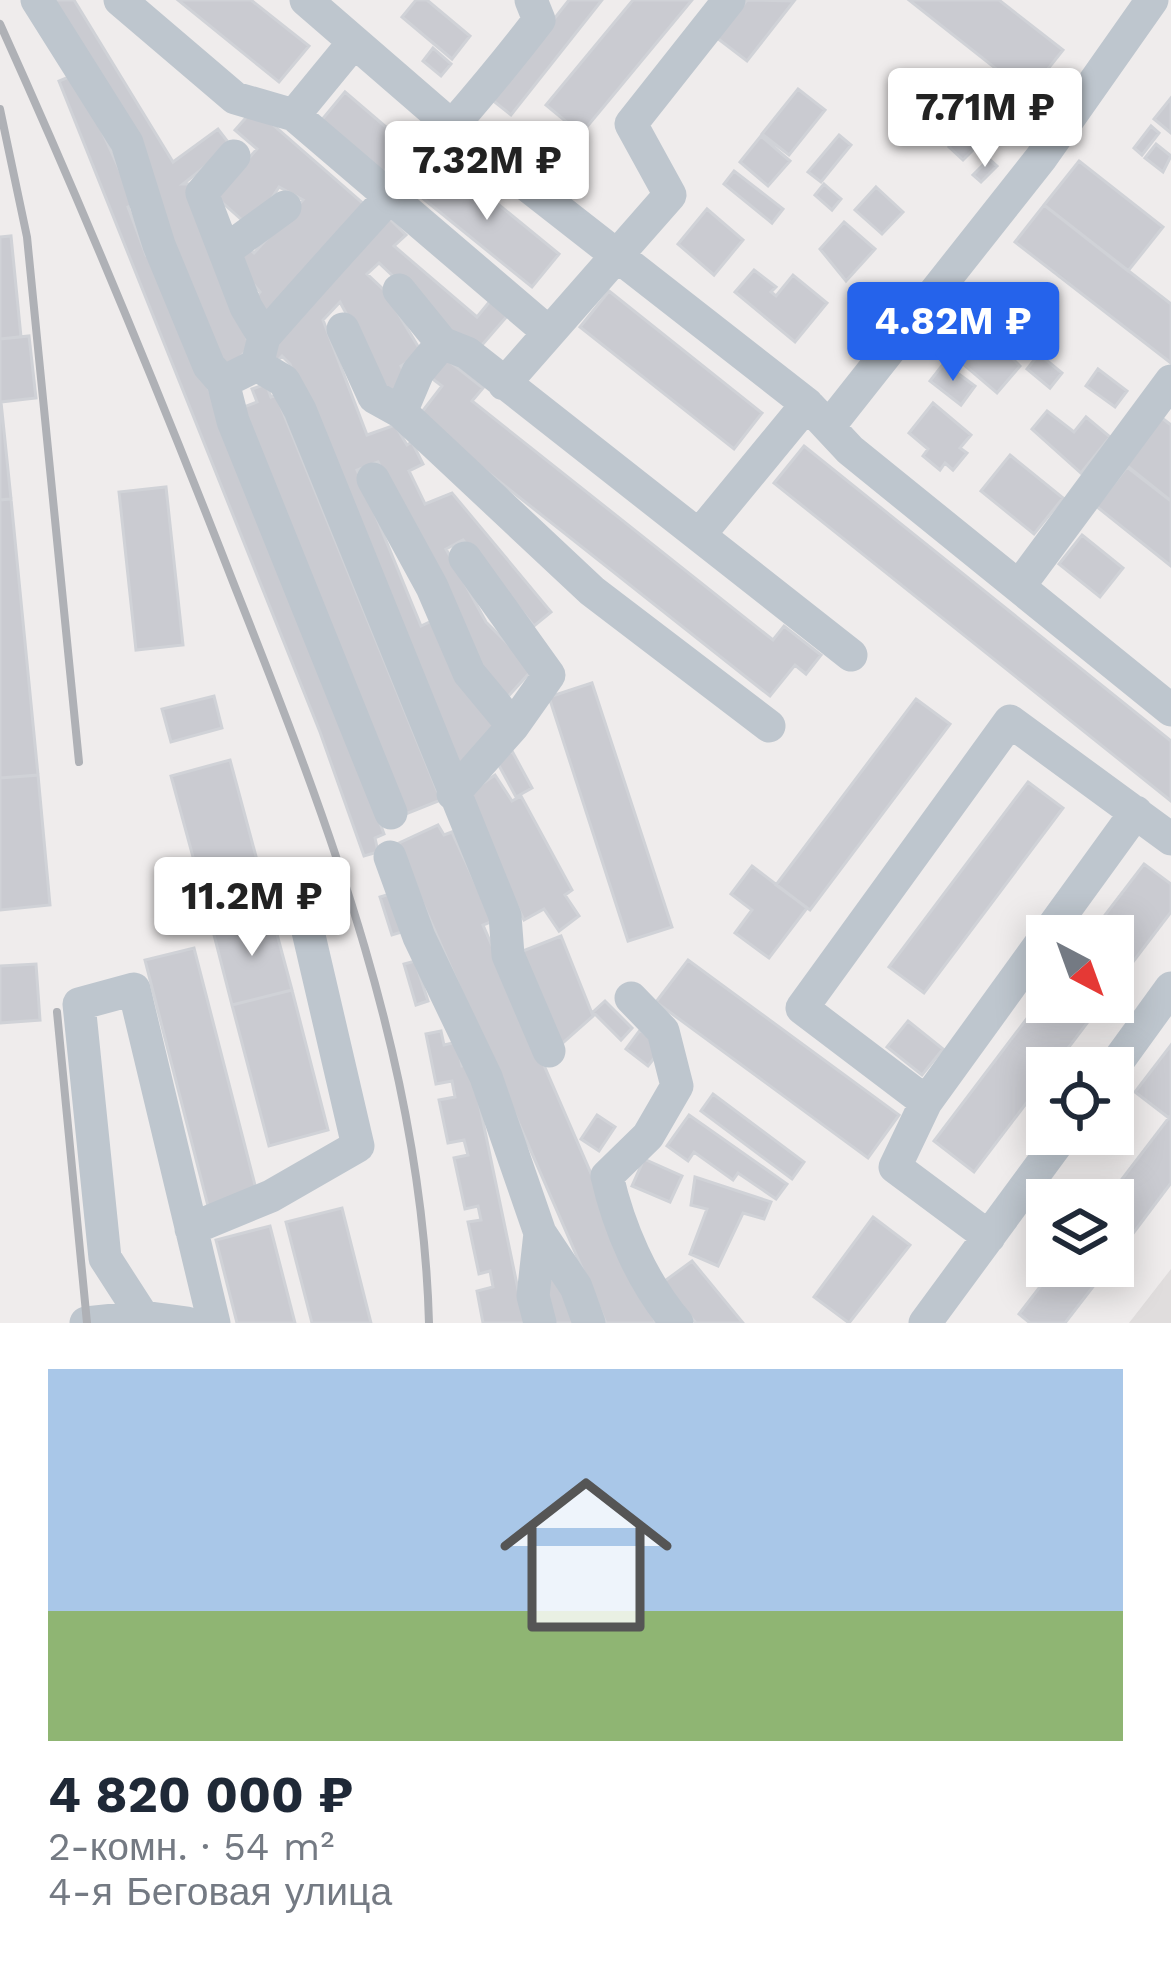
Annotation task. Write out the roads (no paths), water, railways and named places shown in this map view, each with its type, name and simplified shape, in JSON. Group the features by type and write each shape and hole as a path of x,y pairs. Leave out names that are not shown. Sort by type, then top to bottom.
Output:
{"street":[{"path":"37,0 127,143 159,245 209,366 223,382 233,421 391,813"},
{"path":"121,0 235,98 294,115 547,331"},
{"path":"306,0 455,129 819,415 850,449 1171,710"},
{"path":"223,382 260,351 388,194 455,129 539,20 531,0"},
{"path":"504,384 670,195 631,124 729,0"},
{"path":"700,534 819,415 1041,158 1152,0"},
{"path":"294,115 354,42"},
{"path":"235,157 202,193 260,351 300,410 505,916 508,955 549,1051"},
{"path":"226,250 285,207"},
{"path":"399,290 442,343 466,353 851,656"},
{"path":"343,329 374,398 401,412 592,591 769,726"},
{"path":"401,412 418,372 442,343"},
{"path":"1020,585 1167,393"},
{"path":"374,479 432,587 469,673 513,725"},
{"path":"453,794 549,675 465,558"},
{"path":"926,1102 802,1008 1010,721 1171,839"},
{"path":"989,1237 895,1166 926,1102 1136,812"},
{"path":"390,856 419,937 486,1077 540,1233 576,1287 590,1323"},
{"path":"191,1229 271,1196 358,1146 308,926"},
{"path":"1128,1047 1171,988"},
{"path":"143,1317 104,1258 79,1004 134,989 214,1323"},
{"path":"631,998 663,1031 677,1085 648,1136 608,1176 615,1211 648,1281 677,1323"},
{"path":"925,1323 1049,1155"},
{"path":"540,1233 533,1296 540,1323"},
{"path":"86,1323 143,1317 188,1323"}],"railway":[{"path":"0,24 179,445 336,856 365,947 409,1132 423,1227 429,1323"},
{"path":"0,109 27,237 79,762"},
{"path":"57,1012 87,1323"}]}
